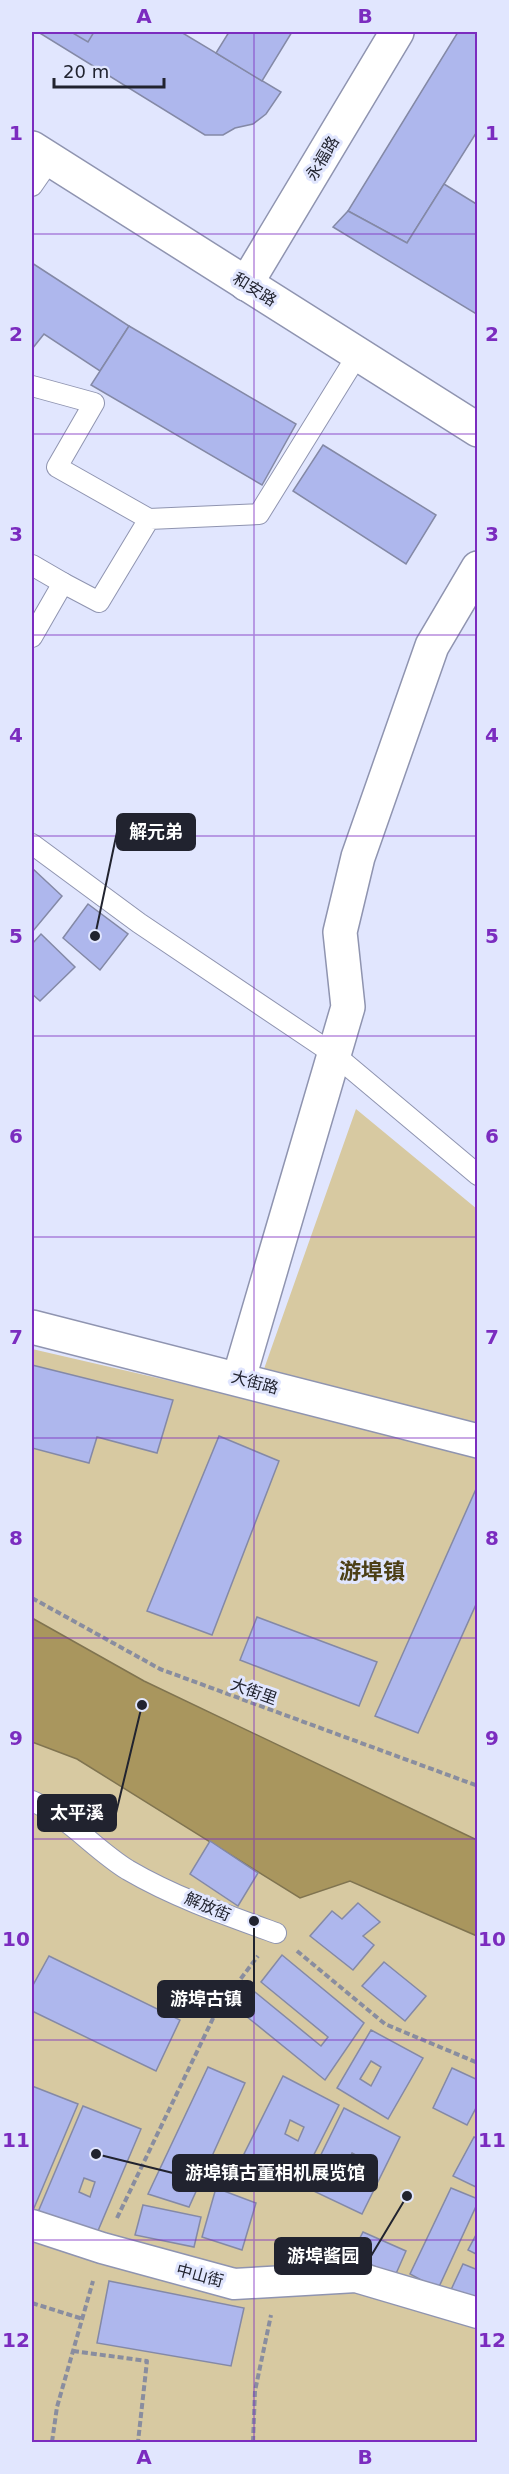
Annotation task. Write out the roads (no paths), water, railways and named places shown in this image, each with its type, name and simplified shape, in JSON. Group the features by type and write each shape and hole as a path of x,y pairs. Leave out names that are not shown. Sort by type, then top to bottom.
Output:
{"street":[{"name":"永福路","path":"246,284 397,32"},
{"name":"和安路","path":"41,154 477,430"},
{"path":"239,1378 348,1007 340,932 358,857 432,646 477,568"},
{"name":"大街路","path":"32,1327 239,1378 477,1441"},
{"name":"中山街","path":"32,2225 102,2248 234,2284 356,2277 477,2313"}],"lane":[{"path":"32,186 41,154"},
{"path":"32,386 94,403 57,467 149,519 259,514 358,354"},
{"path":"32,565 99,602 149,519"},
{"path":"32,637 63,583"},
{"path":"32,844 139,923 335,1054 477,1175"},
{"name":"解放街","path":"32,1801 50,1809 128,1869 204,1906 276,1933"}],"place":[{"name":"解元弟","path":"95,936"},
{"name":"太平溪","path":"142,1705"},
{"name":"游埠古镇","path":"254,1921"},
{"name":"游埠镇古董相机展览馆","path":"96,2154"},
{"name":"游埠酱园","path":"407,2196"}],"district":[{"name":"游埠镇","path":"372,1571"}]}
